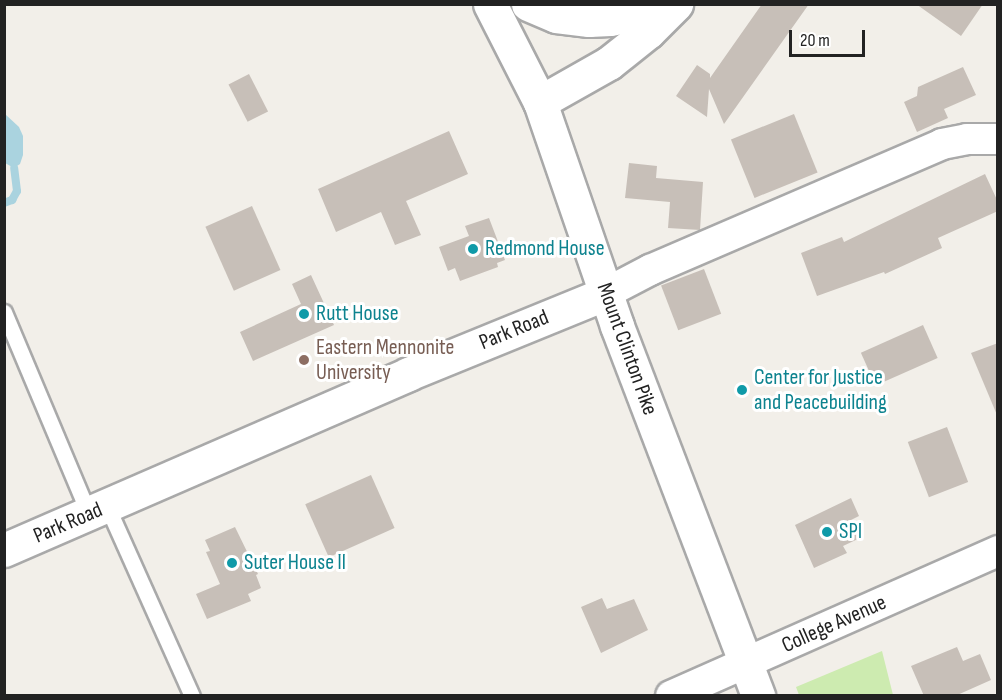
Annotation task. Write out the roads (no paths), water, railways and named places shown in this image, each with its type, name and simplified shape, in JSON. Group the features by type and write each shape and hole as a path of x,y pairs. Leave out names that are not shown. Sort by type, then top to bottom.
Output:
{"street":[{"name":"Mount Clinton Pike","path":"490,4 540,102 606,294 758,696"},
{"path":"528,4 556,16 589,20 610,19 676,5"},
{"path":"540,102 609,63 648,32 676,5"},
{"name":"Park Road","path":"4,550 400,378 606,294 650,270 942,144 967,139 994,139"},
{"name":"College Avenue","path":"670,696 998,551"}],"lane":[{"path":"4,312 98,510 192,696"}],"water":[{"path":"5,114 19,127 23,136 23,155 20,164 14,168 5,163"}],"waterway":[{"path":"4,203 12,200 17,191 14,168"}],"place":[{"name":"Redmond House","path":"473,249"},
{"name":"Rutt House","path":"304,314"},
{"name":"Eastern Mennonite University","path":"304,360"},
{"name":"Center for Justice and Peacebuilding","path":"742,390"},
{"name":"SPI","path":"827,532"},
{"name":"Suter House ll","path":"232,563"}]}
